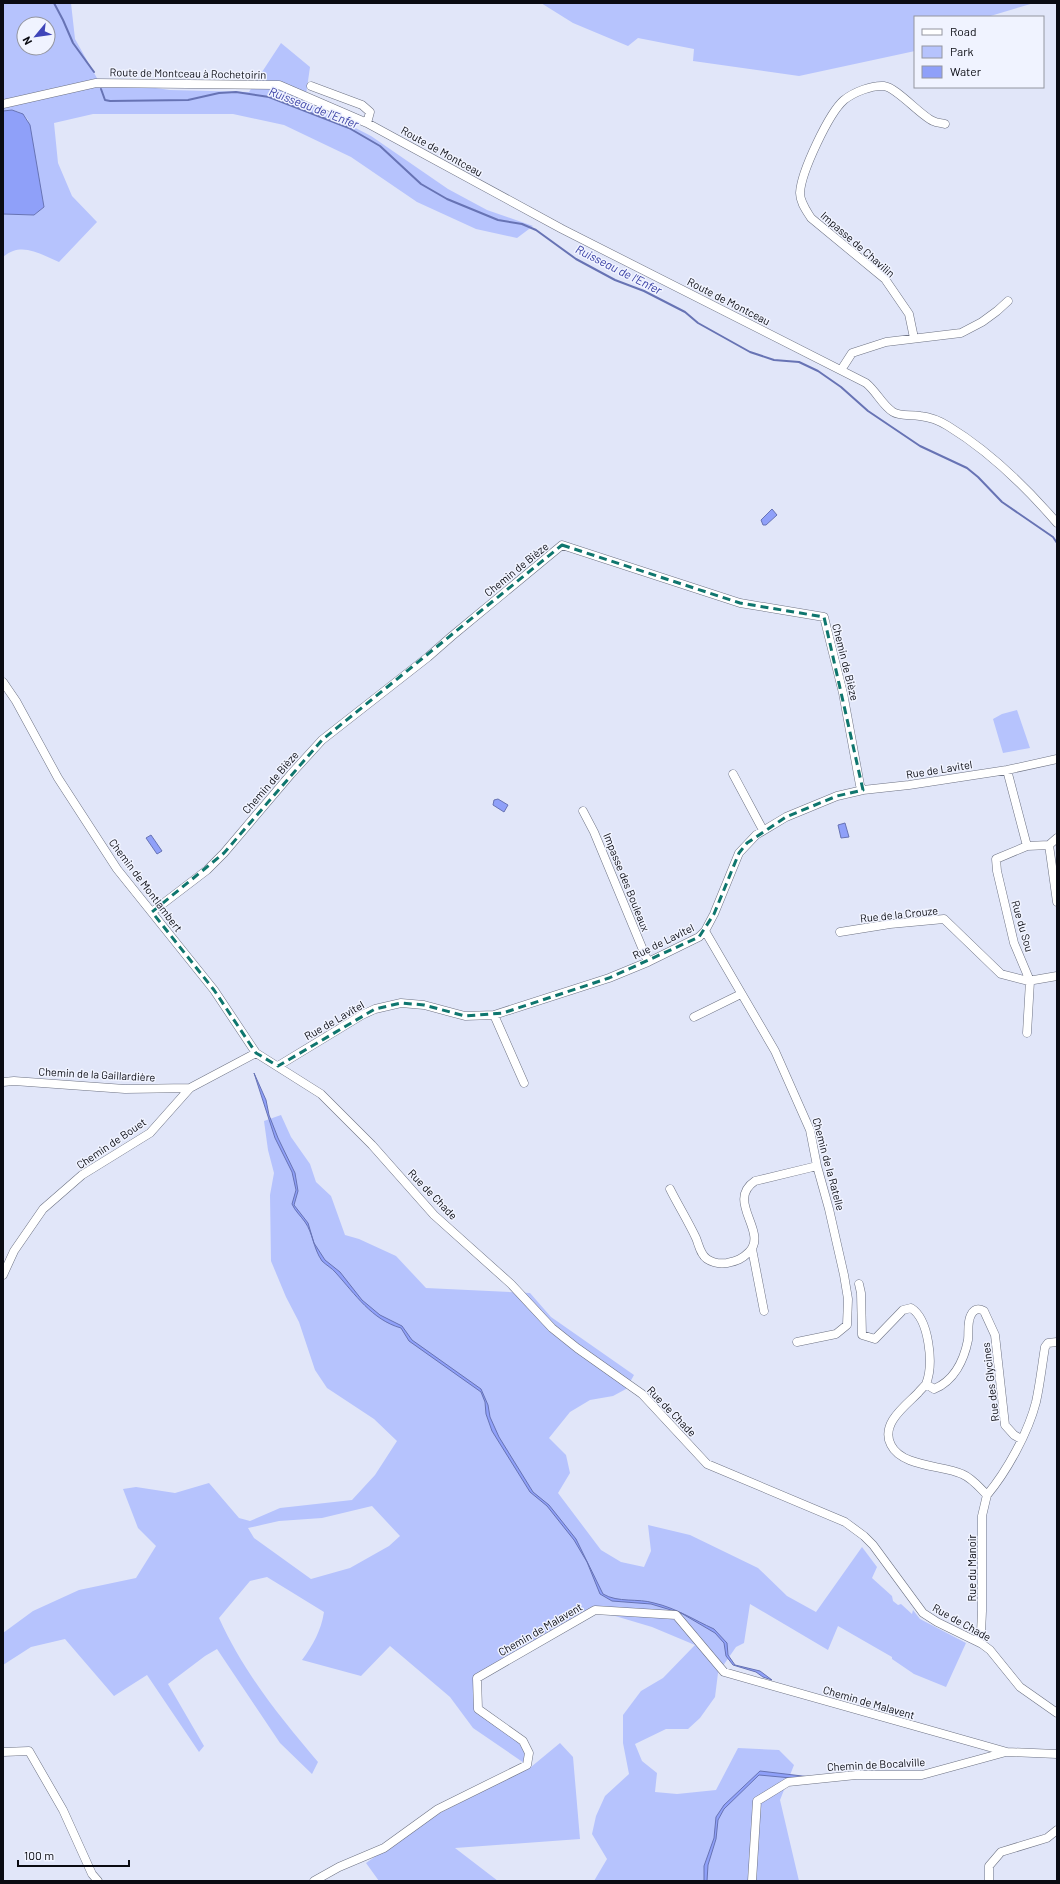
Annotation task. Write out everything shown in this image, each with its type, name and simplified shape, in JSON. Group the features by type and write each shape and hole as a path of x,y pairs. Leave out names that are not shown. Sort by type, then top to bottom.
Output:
{"street":[{"name":"Route de Montceau à Rochetoirin","path":"3,104 96,83 278,85 367,122"},
{"name":"Impasse de Chavilin","path":"914,338 909,314 885,279 811,218 803,205 800,194 812,154 822,134 841,104 852,95 874,85 886,86 933,121 945,124"},
{"path":"311,86 362,105 370,112 367,122"},
{"name":"Route de Montceau","path":"367,122 562,229 841,370 871,387 886,406 894,412 903,415 928,418 948,426 991,458 1040,503 1057,523"},
{"path":"841,370 852,353 886,342 961,333 997,312 1008,301"},
{"name":"Chemin de Bièze","path":"152,912 207,870 224,853 322,740 428,657 562,545 740,603 824,617 843,693 860,785 863,790"},
{"name":"Chemin de Montlambert","path":"3,682 16,701 58,778 117,869 214,990 256,1053"},
{"name":"Rue de Lavitel","path":"278,1066 362,1015 375,1009 401,1004 424,1005 465,1016 494,1015 609,978 648,962 699,937 705,931 714,914 739,853 747,843 762,830 786,817 837,796 863,790 909,785 1007,770 1057,759"},
{"path":"1007,770 1027,846"},
{"path":"733,774 762,830"},
{"name":"Impasse des Bouleaux","path":"582,811 594,832 648,962"},
{"path":"1057,838 1049,845 1057,902"},
{"name":"Rue du Sou","path":"1027,1033 1030,981 1014,943 997,871 996,859 1027,846 1049,845"},
{"name":"Rue de la Crouze","path":"840,932 890,924 944,920 1001,974 1030,981 1057,976"},
{"name":"Chemin de la Ratelle","path":"705,931 786,1073 810,1130 816,1151 817,1166 830,1209 848,1299 847,1325 836,1334 797,1342"},
{"path":"694,1016 741,994"},
{"path":"494,1015 524,1083"},
{"name":"Rue de Chade","path":"256,1053 321,1094 372,1145 434,1215 510,1284 552,1328 577,1348 642,1394 706,1464 845,1522 864,1536 873,1545 923,1613 967,1638 977,1641 990,1650 1020,1687 1057,1713"},
{"name":"Chemin de Bouet","path":"3,1276 14,1251 43,1209 82,1175 150,1133 190,1088 256,1053"},
{"name":"Chemin de la Gaillardière","path":"3,1082 14,1081 125,1089 190,1088"},
{"path":"670,1188 706,1259 721,1264 739,1261 752,1249 755,1243 744,1202 744,1194 748,1185 755,1181 817,1166"},
{"path":"752,1249 764,1311"},
{"path":"859,1284 861,1293 862,1335 875,1339 903,1310 911,1308 917,1312 924,1328 929,1346 929,1368 926,1384 894,1417 888,1431 891,1445 902,1457 968,1476 988,1496"},
{"name":"Rue des Glycines","path":"926,1384 934,1389 944,1385 954,1375 963,1358 968,1339 969,1320 971,1314 974,1310 979,1309 984,1311 995,1335 1006,1425 1014,1435 1021,1439"},
{"name":"Rue du Manoir","path":"977,1641 981,1633 982,1611 982,1516 988,1496 1006,1470 1021,1439 1036,1402 1045,1347 1048,1343 1057,1342"},
{"name":"Chemin de Malavent","path":"314,1881 339,1867 384,1848 438,1809 527,1765 528,1753 523,1741 478,1709 477,1678 595,1610 676,1615 724,1672 1007,1752"},
{"path":"3,1752 28,1751 63,1810 92,1874 98,1881"},
{"path":"1007,1752 1057,1754"},
{"name":"Chemin de Bocalville","path":"752,1881 757,1801 788,1782 856,1775 922,1775 1007,1752"},
{"path":"989,1881 989,1866 1001,1852 1046,1838 1057,1830"}],"highlighted area":[{"path":"562,545 740,603 824,617 863,790 837,796 786,817 747,843 739,853 714,914 699,937 609,978 503,1013 465,1016 424,1005 401,1003 375,1009 278,1066 256,1053 214,990 152,912 224,853 322,740"}],"green space":[{"path":"3,3 71,3 75,39 98,80 170,90 249,92 281,43 310,67 305,102 371,136 448,189 487,210 533,226 517,238 476,229 417,202 351,157 284,125 233,114 93,114 54,123 58,163 72,196 97,222 59,262 31,250 24,249 10,252 3,257 3,214 34,215 44,207 28,120 17,111 3,111"},
{"path":"541,3 1034,3 990,16 914,16 914,51 799,76 693,61 694,49 638,38 628,46 573,23"},
{"path":"1017,710 1030,748 1003,753 993,719 1002,714"},
{"path":"281,1115 291,1137 310,1164 316,1182 331,1196 345,1235 359,1239 396,1256 426,1288 530,1293 551,1317 634,1375 626,1389 613,1396 590,1400 570,1412 549,1438 566,1455 570,1473 558,1493 601,1550 621,1562 644,1567 651,1551 648,1525 690,1535 758,1568 787,1596 816,1612 862,1547 877,1567 872,1578 892,1596 893,1601 898,1605 901,1604 912,1614 913,1610 920,1619 966,1643 946,1687 914,1674 892,1659 892,1657 838,1626 828,1650 750,1604 744,1643 736,1647 718,1673 715,1697 700,1718 688,1729 666,1729 635,1744 642,1761 657,1773 655,1792 677,1794 716,1790 738,1748 779,1750 794,1765 780,1800 799,1881 594,1881 607,1859 592,1834 596,1816 605,1796 629,1774 623,1743 623,1715 641,1691 663,1678 695,1645 652,1627 595,1610 477,1678 478,1709 523,1741 527,1765 473,1728 450,1697 390,1646 361,1676 302,1660 316,1638 324,1612 267,1577 250,1581 219,1618 251,1676 276,1711 318,1762 312,1774 280,1743 217,1649 205,1656 168,1684 204,1746 199,1752 147,1675 114,1696 65,1639 31,1647 3,1665 3,1633 33,1611 79,1590 136,1578 156,1546 138,1528 123,1489 136,1487 175,1493 209,1483 239,1518 250,1521 280,1508 352,1500 375,1475 397,1441 374,1419 327,1388 315,1370 299,1322 286,1297 271,1261 270,1195 274,1173 268,1150 264,1121","holes":["372,1506 400,1536 389,1546 350,1568 311,1579 254,1538 248,1528 279,1521 322,1518"]},
{"path":"560,1743 573,1757 580,1839 455,1848 498,1881 379,1881 366,1863 432,1817 531,1767"}],"water":[{"path":"12,110 23,114 30,125 44,207 34,215 3,214 3,111"},
{"path":"772,509 777,515 766,525 763,525 761,520"},
{"path":"498,799 508,805 504,812 493,805 494,800"},
{"path":"845,823 849,837 841,838 838,825"},
{"path":"151,835 162,851 157,854 146,838"},
{"path":"254,1073 266,1100 269,1115 278,1138 295,1173 298,1191 294,1205 308,1223 313,1239 308,1226 292,1204 296,1190 292,1172 275,1138"},
{"path":"314,1244 325,1260 340,1272 362,1300 380,1315 402,1326 412,1340 481,1389 488,1405 490,1417 499,1437 533,1492 549,1505 576,1539 603,1594 609,1597 662,1605 677,1611 714,1629 727,1643 728,1655 735,1665 760,1671 772,1680 763,1677 756,1672 733,1665 726,1656 724,1643 715,1633 681,1613 651,1604 612,1601 600,1594 587,1562 574,1540 547,1506 530,1492 492,1431 481,1392 409,1341 401,1328 381,1319 373,1313 357,1298 334,1271 322,1261"},
{"path":"760,1771 819,1778 802,1779 759,1775 724,1809 718,1820 716,1839 708,1865 707,1881 704,1881 704,1866 714,1838 716,1817 724,1805"}],"waterway":[{"name":"Ruisseau de l'Enfer","path":"54,3 73,43 94,72"},
{"name":"Ruisseau de l'Enfer","path":"101,89 105,100 110,101 188,100 219,93 236,92 269,97 349,128 380,146 421,184 447,199 498,220 522,224 536,230 576,259 615,280 644,291 685,312 698,323 750,352 774,360 799,362 818,371 841,387 868,411 920,446 967,468 978,477 1002,502 1053,537 1057,543"}]}
